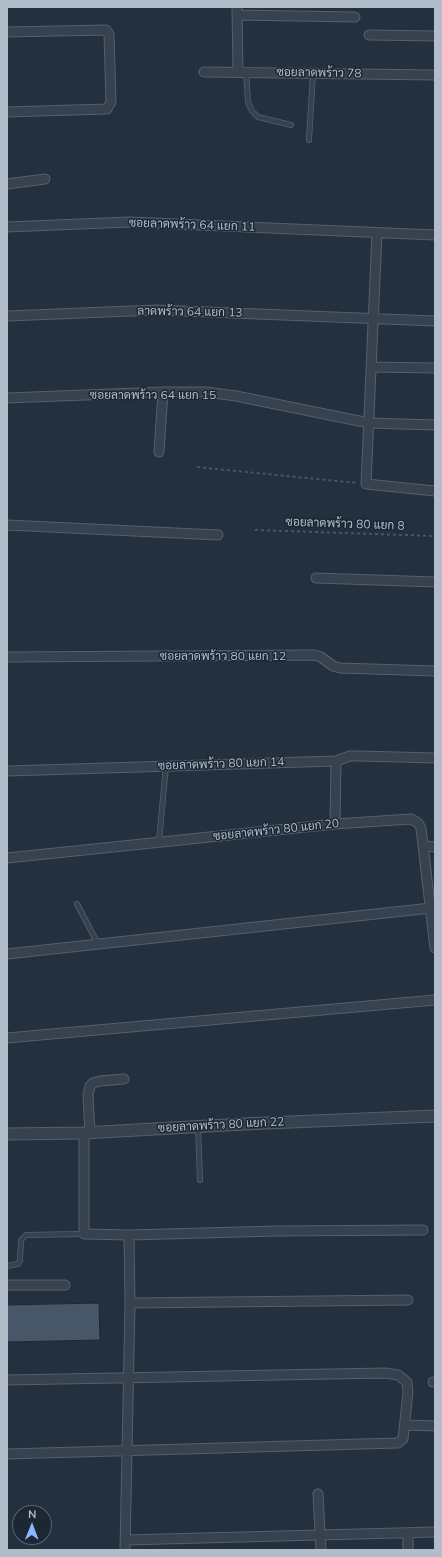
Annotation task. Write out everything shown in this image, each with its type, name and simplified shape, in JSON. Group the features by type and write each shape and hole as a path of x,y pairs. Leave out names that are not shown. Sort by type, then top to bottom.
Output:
{"street":[{"path":"242,72 237,11 355,17"},
{"path":"7,32 102,29 109,34 110,106 107,109 7,112"},
{"path":"369,35 435,36"},
{"name":"ซอยลาดพร้าว 78","path":"204,72 435,75"},
{"path":"7,184 44,179"},
{"name":"ซอยลาดพร้าว 64 แยก 11","path":"7,227 129,222 435,235"},
{"path":"376,233 374,319 366,484 435,491"},
{"name":"ลาดพร้าว 64 แยก 13","path":"7,316 156,310 435,321"},
{"path":"372,367 435,368"},
{"path":"159,452 163,392"},
{"name":"ซอยลาดพร้าว 64 แยก 15","path":"7,398 163,392 206,392 236,396 369,422 435,425"},
{"path":"7,525 218,535"},
{"path":"316,578 435,582"},
{"name":"ซอยลาดพร้าว 80 แยก 12","path":"7,657 314,655 321,657 333,666 340,668 435,671"},
{"name":"ซอยลาดพร้าว 80 แยก 14","path":"7,771 336,761 360,756 435,758"},
{"path":"335,824 336,761"},
{"name":"ซอยลาดพร้าว 80 แยก 20","path":"7,858 159,841 335,824 411,819 418,822 422,828 435,948"},
{"path":"425,846 435,847"},
{"path":"7,954 431,908"},
{"path":"7,1038 435,1000"},
{"path":"124,1079 100,1081 93,1083 90,1086 88,1095 84,1234 129,1235 276,1231 423,1230"},
{"name":"ซอยลาดพร้าว 80 แยก 22","path":"7,1134 87,1133 198,1126 435,1116"},
{"path":"119,1550 125,1550 130,1303 129,1235"},
{"path":"7,1285 65,1285"},
{"path":"130,1303 408,1300"},
{"path":"7,1380 128,1379 385,1373 398,1375 407,1382 408,1392 406,1425 403,1439 398,1443 7,1454"},
{"path":"406,1425 435,1426"},
{"path":"318,1494 321,1550"},
{"path":"125,1540 435,1532"},
{"path":"408,1533 408,1550"}],"lane":[{"path":"242,72 248,102 252,111 258,117 291,125"},
{"path":"309,140 313,73"},
{"path":"159,841 166,766"},
{"path":"77,904 98,944"},
{"path":"198,1126 200,1180"},
{"path":"7,1266 18,1264 20,1261 21,1240 26,1235 84,1234"}],"path":[{"path":"197,467 366,484"},
{"name":"ซอยลาดพร้าว 80 แยก 8","path":"255,530 435,536"}],"building":[{"path":"99,1303 100,1340 7,1342 7,1305"}]}
